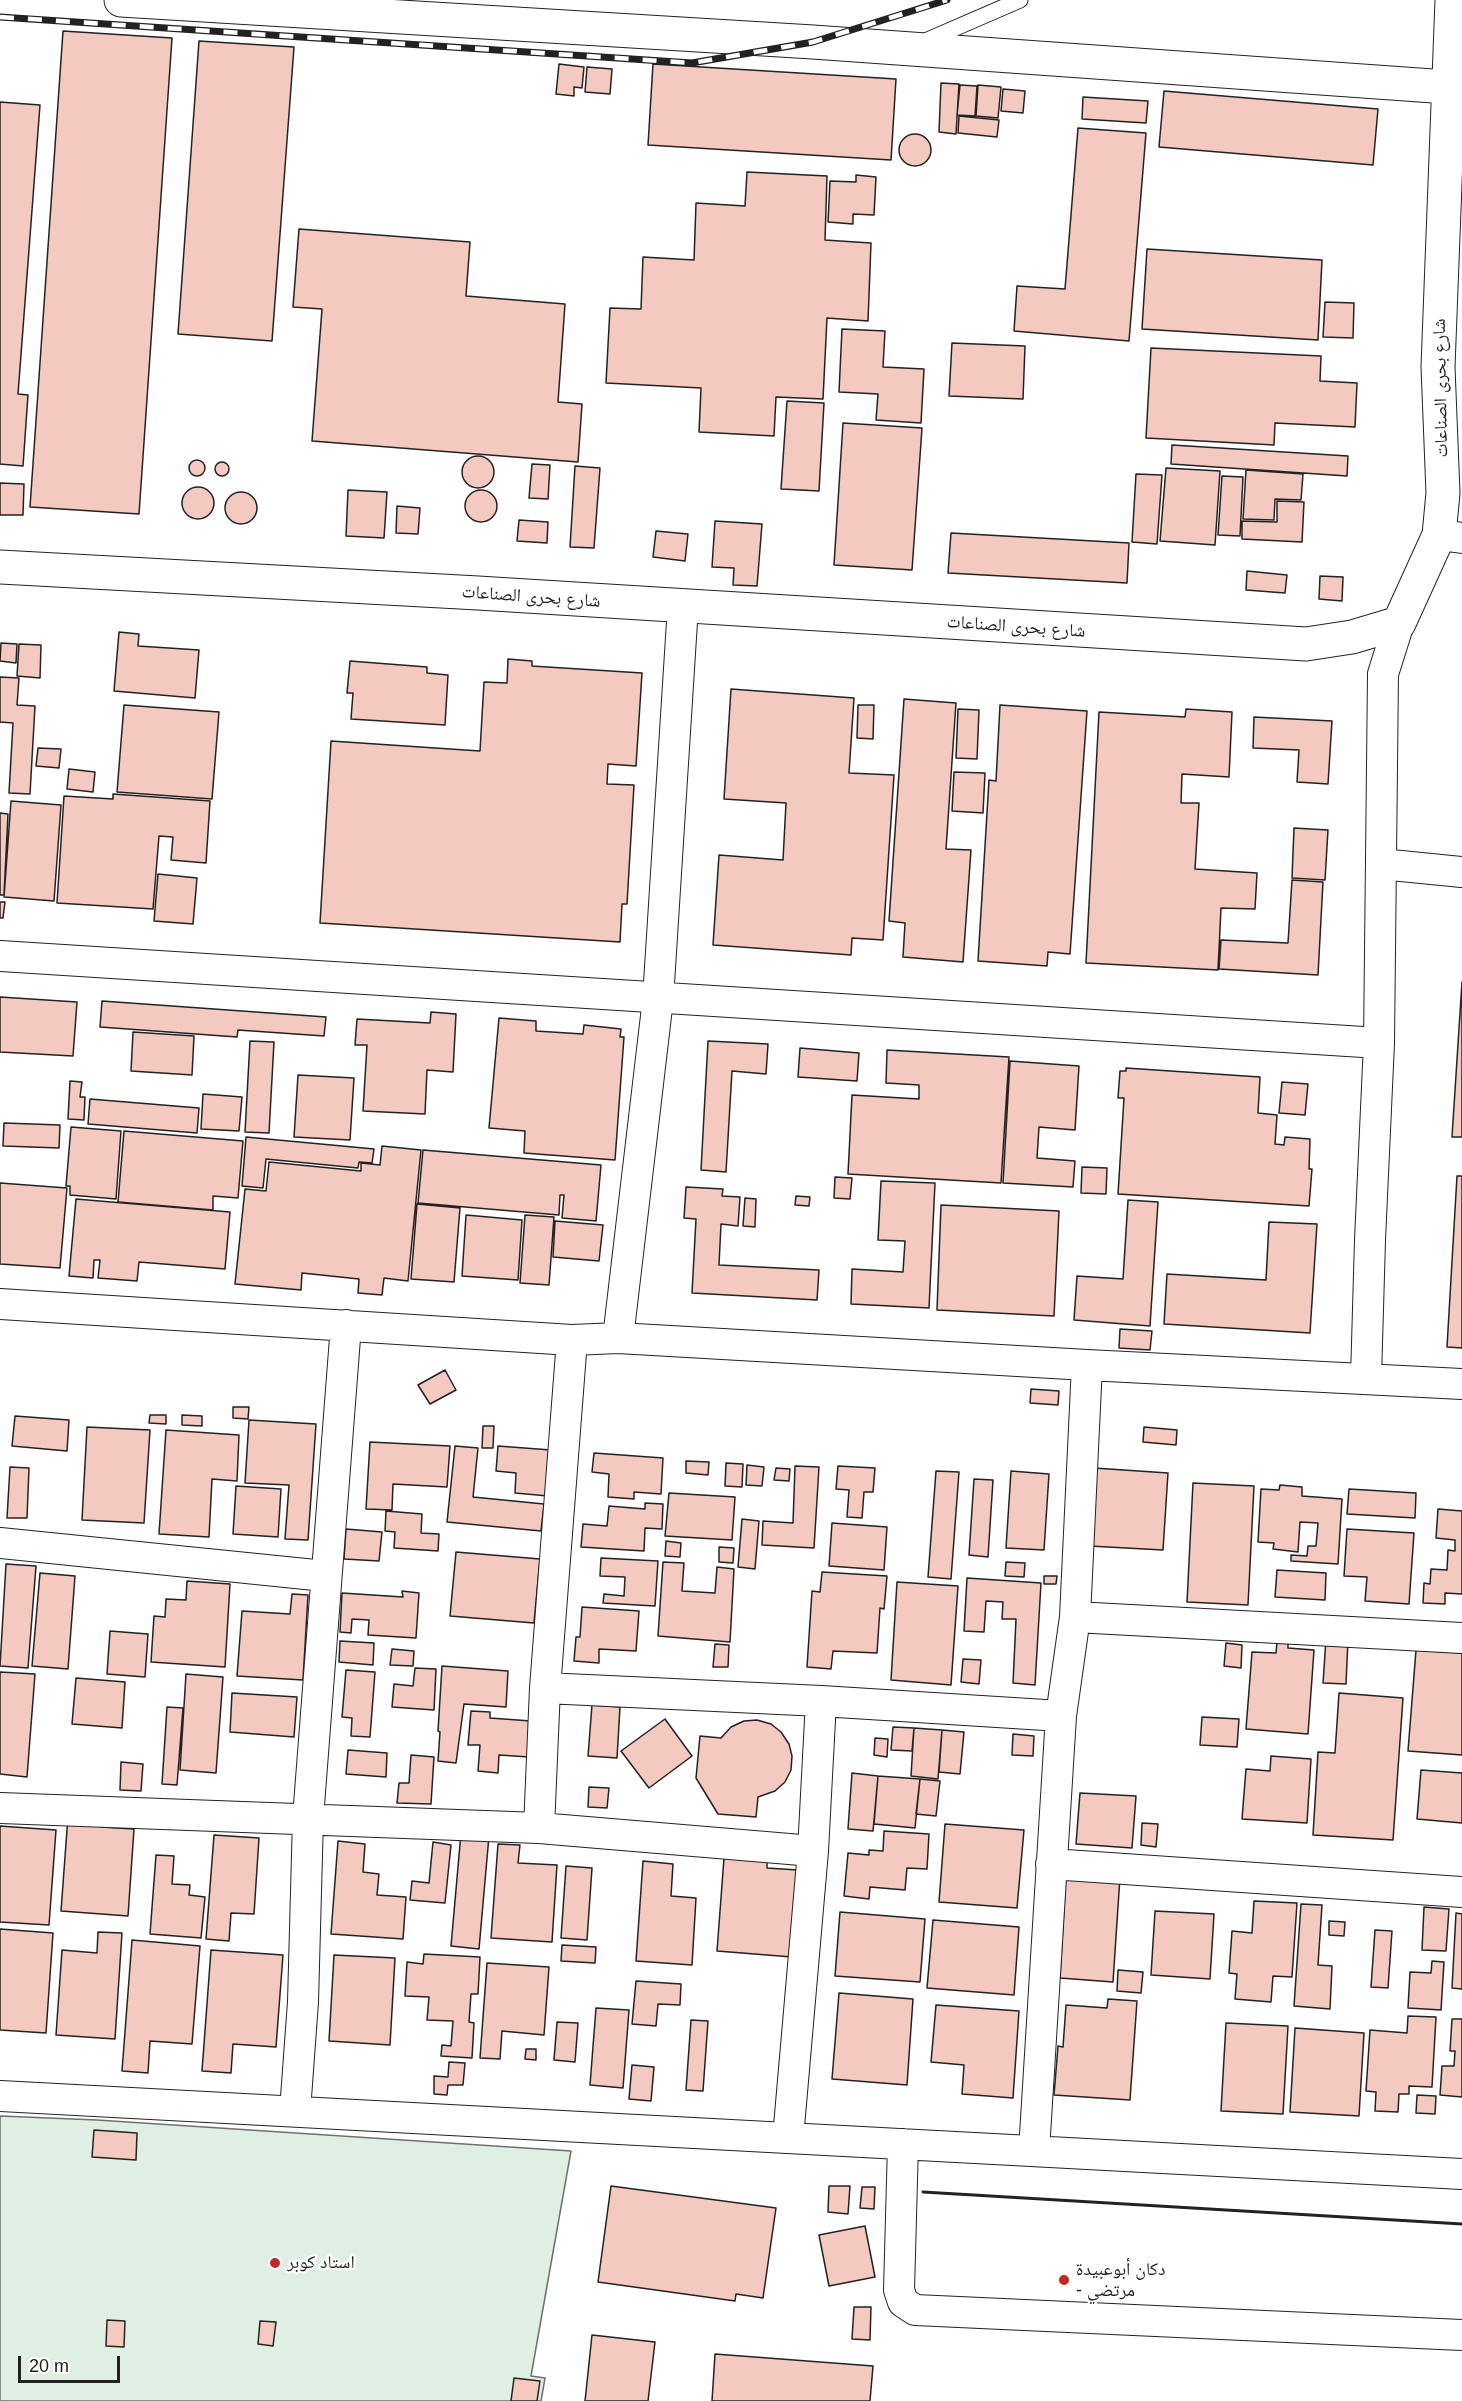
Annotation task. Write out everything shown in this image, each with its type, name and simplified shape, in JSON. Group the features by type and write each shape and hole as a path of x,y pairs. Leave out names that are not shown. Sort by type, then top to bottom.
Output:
{"street":[{"path":"121,0 311,6 1455,87"},
{"name":"شارع بحرى الصناعات","path":"0,567 1306,644 1352,637 1399,623 1450,536 1443,493 1438,366 1455,87 1452,0"},
{"path":"618,1338 658,999 683,606"},
{"path":"1366,1378 1379,1042 1383,674 1399,623"},
{"path":"1382,864 1462,872"},
{"path":"0,956 658,999 1379,1042"},
{"path":"0,1304 572,1340 618,1338 1462,1384"},
{"path":"295,2111 303,2002 309,1818 325,1576 346,1325"},
{"path":"539,1828 545,1688 572,1340"},
{"path":"1034,2151 1062,1716 1075,1617 1087,1365"},
{"path":"0,1543 325,1576"},
{"path":"1075,1617 1462,1638"},
{"path":"545,1688 820,1701 1062,1716"},
{"path":"788,2138 813,1851 820,1701"},
{"path":"0,1808 79,1813 309,1818 539,1828 813,1851"},
{"path":"1051,1864 1462,1892"},
{"path":"0,2096 1462,2174"},
{"path":"903,2144 899,2290 903,2302 915,2310 1462,2336"}],"lane":[{"path":"909,48 1020,0"}],"green space":[{"name":"استاد كوبر","path":"0,2116 97,2120 571,2151 531,2376 545,2378 541,2401 0,2401"}],"building":[{"path":"63,31 172,38 139,514 30,507"},
{"path":"199,41 294,47 272,341 178,334"},
{"path":"559,64 584,67 582,88 574,87 574,96 556,94"},
{"path":"653,64 896,79 891,160 648,145"},
{"path":"587,67 612,69 610,94 585,92"},
{"path":"941,83 959,84 956,134 939,132"},
{"path":"960,85 977,86 975,116 957,115"},
{"path":"978,85 1001,87 998,118 976,116"},
{"path":"1003,89 1025,91 1023,113 1001,111"},
{"path":"1164,91 1378,109 1373,165 1159,147"},
{"path":"1083,97 1148,101 1146,123 1082,119"},
{"path":"0,102 40,105 18,394 28,395 23,466 0,464"},
{"path":"959,116 999,120 997,137 958,133"},
{"path":"1078,128 1146,133 1129,341 1014,331 1017,286 1065,289"},
{"path":"915,134 926,139 931,150 926,161 915,166 904,161 899,150 904,139"},
{"path":"747,172 827,176 825,240 871,243 868,321 827,318 823,399 776,397 774,436 699,432 701,388 606,383 610,308 641,309 643,257 694,260 696,203 745,206"},
{"path":"856,175 876,177 874,215 853,214 853,224 828,222 830,181 856,182"},
{"path":"299,229 470,242 466,296 565,304 558,402 582,404 578,462 312,441 322,309 293,307"},
{"path":"1147,249 1322,260 1318,340 1142,329"},
{"path":"1325,302 1354,303 1353,338 1323,337"},
{"path":"842,329 885,331 883,367 924,369 921,423 876,420 878,394 839,392"},
{"path":"952,343 1025,346 1023,399 949,396"},
{"path":"1151,348 1321,356 1320,381 1357,383 1355,427 1275,423 1274,445 1146,438"},
{"path":"787,401 824,403 819,491 781,489"},
{"path":"843,423 922,428 912,570 834,565"},
{"path":"1172,445 1348,456 1347,476 1171,464"},
{"path":"478,456 489,461 494,472 489,483 478,488 467,483 462,472 467,461"},
{"path":"197,460 203,462 205,468 203,474 197,476 191,474 189,468 191,462"},
{"path":"219,462 225,462 229,469 225,476 219,476 215,472 215,466"},
{"path":"532,464 550,465 548,499 529,498"},
{"path":"575,466 600,468 594,548 570,547"},
{"path":"1166,468 1220,471 1215,545 1160,541"},
{"path":"1246,470 1303,474 1301,500 1275,499 1274,520 1243,519"},
{"path":"1136,474 1162,475 1157,544 1132,542"},
{"path":"1222,476 1243,477 1240,536 1218,535"},
{"path":"0,483 24,484 23,515 0,515"},
{"path":"198,487 209,492 214,503 209,514 198,519 187,514 182,503 187,492"},
{"path":"348,490 387,492 384,538 346,536"},
{"path":"481,490 492,495 497,506 492,517 481,522 470,517 465,506 470,495"},
{"path":"241,492 252,497 257,508 252,519 241,524 230,519 225,508 230,497"},
{"path":"1277,501 1304,502 1302,542 1242,539 1242,521 1277,522"},
{"path":"397,506 420,508 418,534 396,533"},
{"path":"519,520 548,522 547,543 517,541"},
{"path":"715,521 762,524 757,586 733,585 734,568 712,567"},
{"path":"656,531 688,534 685,561 653,557"},
{"path":"951,533 1129,543 1127,583 948,573"},
{"path":"1247,571 1287,575 1285,593 1246,590"},
{"path":"1320,576 1343,577 1342,601 1319,599"},
{"path":"119,632 139,634 138,646 199,650 195,698 114,691"},
{"path":"1,643 17,644 16,663 0,661"},
{"path":"19,644 41,645 40,678 17,676"},
{"path":"508,659 532,661 532,666 642,673 636,766 608,764 607,784 634,785 627,904 622,904 620,942 320,923 331,741 480,751 484,682 507,683"},
{"path":"350,661 427,667 427,673 448,675 445,725 351,719 353,693 347,693"},
{"path":"0,677 19,678 17,705 35,706 30,794 9,793 13,723 0,722"},
{"path":"731,689 854,698 849,773 894,775 883,940 852,938 851,955 713,945 719,855 783,860 786,803 724,799"},
{"path":"904,699 956,703 946,849 971,850 963,962 903,957 905,923 889,921"},
{"path":"124,705 219,712 212,799 117,792"},
{"path":"858,705 874,705 873,739 857,738"},
{"path":"1000,705 1087,711 1070,954 1048,952 1047,966 978,961 989,780 996,781"},
{"path":"958,709 979,710 977,759 956,758"},
{"path":"1186,709 1232,712 1229,777 1182,774 1181,803 1199,803 1195,869 1257,873 1255,909 1221,908 1218,970 1086,963 1099,712 1185,717"},
{"path":"1254,717 1332,721 1328,784 1297,782 1299,750 1253,748"},
{"path":"38,748 61,749 59,768 36,766"},
{"path":"69,769 95,772 93,792 67,789"},
{"path":"954,772 985,773 983,813 952,811"},
{"path":"113,794 210,801 206,863 171,860 173,837 159,836 153,909 57,903 64,796 113,799"},
{"path":"11,801 61,805 54,901 4,897"},
{"path":"0,813 8,814 4,895 0,895"},
{"path":"1294,828 1328,830 1325,880 1292,878"},
{"path":"158,874 197,878 193,924 154,921"},
{"path":"1292,880 1323,882 1318,975 1219,969 1221,940 1288,943"},
{"path":"0,902 5,902 3,918 0,918"},
{"path":"1462,982 1462,1137 1452,1137"},
{"path":"0,997 77,1002 73,1056 0,1052"},
{"path":"102,1001 326,1017 324,1036 238,1030 237,1037 100,1027"},
{"path":"431,1012 456,1014 453,1072 427,1070 425,1114 363,1111 367,1045 355,1045 357,1019 430,1023"},
{"path":"499,1018 536,1021 536,1031 583,1034 584,1025 621,1029 620,1037 624,1037 615,1160 524,1153 525,1131 489,1128"},
{"path":"133,1032 194,1036 192,1075 131,1071"},
{"path":"250,1041 274,1042 269,1133 245,1132"},
{"path":"708,1041 768,1044 766,1074 732,1071 726,1172 701,1170"},
{"path":"800,1048 859,1053 857,1081 798,1077"},
{"path":"887,1050 1009,1057 1001,1183 848,1174 852,1095 919,1099 919,1085 886,1083"},
{"path":"1010,1061 1079,1066 1075,1130 1039,1127 1037,1158 1075,1161 1073,1187 1003,1183"},
{"path":"1126,1068 1260,1077 1258,1113 1277,1115 1275,1144 1284,1145 1285,1137 1310,1139 1309,1169 1312,1169 1309,1206 1118,1194 1124,1098 1118,1098 1120,1071 1126,1071"},
{"path":"298,1075 354,1078 350,1140 294,1137"},
{"path":"70,1081 82,1082 80,1097 85,1097 84,1120 68,1119"},
{"path":"1282,1082 1308,1084 1305,1115 1279,1113"},
{"path":"203,1094 242,1097 239,1131 201,1129"},
{"path":"90,1099 199,1108 197,1133 88,1124"},
{"path":"4,1123 60,1125 59,1148 3,1146"},
{"path":"71,1127 121,1131 116,1199 70,1195 70,1186 66,1186"},
{"path":"124,1131 243,1141 238,1198 213,1196 213,1210 118,1202"},
{"path":"246,1137 374,1149 372,1163 359,1162 358,1168 266,1159 263,1188 242,1186"},
{"path":"382,1146 421,1150 408,1281 384,1278 382,1295 358,1293 359,1279 302,1273 301,1290 235,1284 245,1189 266,1191 269,1162 361,1171 361,1163 380,1165"},
{"path":"423,1150 601,1165 596,1221 562,1218 564,1195 560,1195 559,1215 418,1203"},
{"path":"1082,1167 1107,1168 1106,1194 1081,1193"},
{"path":"1457,1176 1462,1176 1462,1348 1447,1347"},
{"path":"835,1177 852,1178 850,1199 834,1198"},
{"path":"881,1181 935,1183 929,1308 851,1304 852,1269 903,1272 905,1241 878,1240"},
{"path":"0,1183 67,1188 60,1268 0,1264"},
{"path":"686,1187 723,1189 722,1196 740,1197 738,1226 721,1224 719,1265 819,1270 817,1300 692,1293 696,1219 684,1218"},
{"path":"796,1196 810,1197 809,1206 795,1205"},
{"path":"745,1198 756,1199 755,1227 743,1226"},
{"path":"76,1199 230,1212 225,1269 139,1262 137,1281 98,1278 100,1260 94,1260 93,1278 69,1276"},
{"path":"1128,1200 1158,1202 1150,1326 1074,1320 1077,1276 1123,1279"},
{"path":"417,1204 460,1208 454,1282 411,1279"},
{"path":"941,1205 1059,1211 1054,1316 937,1310"},
{"path":"466,1215 522,1220 518,1280 462,1276"},
{"path":"525,1215 554,1217 549,1285 520,1283"},
{"path":"555,1221 603,1225 599,1261 553,1257"},
{"path":"1269,1222 1317,1224 1310,1333 1164,1324 1167,1274 1266,1280"},
{"path":"1120,1329 1152,1331 1150,1350 1119,1348"},
{"path":"445,1370 456,1390 430,1404 418,1385"},
{"path":"1031,1389 1059,1391 1058,1405 1030,1403"},
{"path":"233,1407 249,1407 248,1419 233,1418"},
{"path":"150,1415 166,1415 166,1424 149,1423"},
{"path":"182,1415 202,1416 202,1426 182,1425"},
{"path":"15,1416 69,1420 67,1451 12,1446"},
{"path":"249,1420 316,1424 308,1540 285,1539 289,1485 245,1483"},
{"path":"483,1426 494,1426 493,1448 482,1448"},
{"path":"87,1427 150,1430 144,1523 82,1520"},
{"path":"1144,1427 1177,1430 1176,1445 1143,1442"},
{"path":"166,1430 239,1435 237,1481 212,1479 209,1537 159,1534"},
{"path":"370,1442 450,1446 447,1487 393,1484 392,1510 366,1509"},
{"path":"455,1446 478,1448 473,1497 544,1504 541,1531 447,1522"},
{"path":"498,1446 551,1450 548,1496 515,1493 516,1473 496,1471"},
{"path":"594,1453 663,1458 661,1494 634,1492 634,1499 608,1497 609,1474 592,1472"},
{"path":"686,1461 709,1462 708,1475 686,1473"},
{"path":"726,1463 743,1464 742,1487 725,1486"},
{"path":"747,1465 764,1467 762,1486 746,1485"},
{"path":"795,1466 819,1467 814,1548 762,1545 763,1521 793,1523"},
{"path":"838,1466 875,1468 873,1492 864,1492 862,1518 847,1517 849,1490 836,1489"},
{"path":"10,1467 29,1468 27,1518 7,1518"},
{"path":"776,1468 790,1469 789,1481 774,1480"},
{"path":"1094,1468 1168,1473 1163,1550 1089,1546"},
{"path":"936,1471 959,1472 951,1579 928,1577"},
{"path":"1011,1471 1049,1474 1044,1550 1006,1548"},
{"path":"974,1479 993,1480 988,1557 969,1555"},
{"path":"1193,1483 1254,1486 1248,1605 1187,1602"},
{"path":"1280,1485 1302,1487 1302,1496 1342,1499 1338,1564 1291,1561 1291,1555 1307,1556 1308,1546 1316,1546 1318,1523 1300,1522 1298,1552 1273,1549 1274,1543 1258,1542 1261,1489 1279,1490"},
{"path":"236,1486 281,1489 278,1537 233,1534"},
{"path":"1349,1489 1416,1493 1415,1518 1347,1514"},
{"path":"669,1493 735,1497 732,1540 665,1536"},
{"path":"645,1503 663,1504 662,1529 645,1528 644,1551 581,1547 583,1524 607,1526 609,1506 645,1509"},
{"path":"1438,1509 1462,1511 1462,1594 1445,1593 1445,1604 1423,1603 1424,1583 1430,1584 1431,1569 1447,1570 1448,1550 1455,1551 1455,1540 1436,1538"},
{"path":"386,1511 422,1514 421,1533 439,1534 438,1551 394,1548 395,1532 385,1531"},
{"path":"742,1519 759,1521 755,1569 738,1567"},
{"path":"832,1523 887,1527 884,1570 829,1566"},
{"path":"346,1529 382,1532 379,1561 344,1559"},
{"path":"1347,1529 1414,1533 1409,1604 1365,1601 1367,1577 1344,1576"},
{"path":"666,1541 681,1543 680,1557 665,1556"},
{"path":"719,1547 734,1548 733,1563 719,1562"},
{"path":"456,1552 540,1559 534,1623 450,1616"},
{"path":"601,1558 658,1561 655,1606 603,1603 604,1594 624,1596 625,1577 600,1576"},
{"path":"663,1562 684,1563 682,1591 715,1593 717,1567 734,1569 730,1642 658,1636"},
{"path":"1006,1562 1025,1563 1024,1577 1005,1576"},
{"path":"6,1564 36,1566 28,1668 0,1666"},
{"path":"1277,1570 1326,1573 1325,1600 1275,1597"},
{"path":"822,1572 887,1576 884,1609 880,1608 877,1653 833,1651 831,1669 807,1667 812,1591 820,1592"},
{"path":"40,1573 75,1576 68,1669 32,1666"},
{"path":"1044,1576 1057,1576 1056,1584 1044,1584"},
{"path":"967,1578 1041,1583 1035,1685 1013,1683 1016,1619 1002,1619 1003,1602 986,1601 984,1632 964,1631"},
{"path":"187,1581 230,1584 225,1667 151,1662 154,1616 165,1617 166,1599 186,1600"},
{"path":"897,1582 958,1586 951,1685 891,1680"},
{"path":"402,1591 419,1593 416,1638 368,1635 369,1620 352,1619 351,1633 340,1632 342,1593 403,1597"},
{"path":"292,1594 308,1595 303,1680 237,1676 242,1611 290,1614"},
{"path":"582,1607 639,1611 636,1651 599,1649 599,1663 574,1661 576,1637 580,1637"},
{"path":"110,1631 148,1634 145,1677 107,1674"},
{"path":"1326,1639 1348,1640 1346,1684 1323,1683"},
{"path":"340,1641 374,1643 373,1665 339,1662"},
{"path":"1277,1642 1288,1642 1288,1648 1314,1650 1308,1734 1246,1729 1252,1652 1276,1653"},
{"path":"1226,1643 1242,1645 1241,1668 1224,1666"},
{"path":"715,1644 729,1645 728,1667 713,1667"},
{"path":"392,1649 414,1651 413,1666 390,1665"},
{"path":"1416,1650 1462,1653 1462,1755 1408,1751"},
{"path":"963,1659 981,1660 979,1684 961,1682"},
{"path":"442,1666 508,1671 506,1707 464,1704 456,1763 438,1761"},
{"path":"415,1668 436,1669 434,1710 392,1707 394,1684 413,1686"},
{"path":"346,1670 375,1672 370,1737 351,1736 352,1718 342,1717"},
{"path":"0,1672 35,1674 27,1777 0,1774"},
{"path":"186,1674 223,1677 216,1773 180,1770"},
{"path":"76,1678 125,1682 122,1728 72,1724"},
{"path":"232,1693 297,1697 294,1737 230,1732"},
{"path":"1339,1693 1403,1698 1393,1840 1313,1835 1318,1752 1335,1753"},
{"path":"592,1705 620,1707 617,1758 588,1756"},
{"path":"167,1707 183,1708 177,1785 162,1784"},
{"path":"471,1711 490,1712 490,1718 531,1721 529,1757 499,1755 498,1773 478,1771 480,1745 468,1745"},
{"path":"1202,1717 1239,1719 1237,1747 1200,1745"},
{"path":"665,1719 692,1756 649,1788 621,1751"},
{"path":"757,1720 771,1724 781,1732 789,1744 792,1756 791,1770 785,1782 775,1791 758,1797 756,1817 718,1814 696,1778 700,1736 721,1738 731,1727 744,1721"},
{"path":"893,1727 914,1728 912,1751 891,1750"},
{"path":"914,1728 942,1730 938,1779 911,1776"},
{"path":"942,1730 964,1732 960,1774 939,1772"},
{"path":"1013,1734 1034,1736 1033,1756 1012,1755"},
{"path":"875,1738 888,1739 887,1757 874,1755"},
{"path":"348,1750 387,1753 386,1777 346,1774"},
{"path":"411,1755 434,1757 431,1804 397,1803 399,1783 409,1783"},
{"path":"1271,1756 1311,1759 1307,1823 1242,1819 1246,1769 1270,1771"},
{"path":"121,1762 143,1764 141,1791 120,1790"},
{"path":"1421,1770 1462,1773 1462,1823 1417,1819"},
{"path":"852,1773 878,1776 873,1831 848,1829"},
{"path":"878,1776 920,1779 915,1828 874,1824"},
{"path":"920,1779 940,1781 936,1816 916,1814"},
{"path":"589,1787 609,1788 607,1808 588,1807"},
{"path":"1080,1793 1136,1796 1132,1848 1076,1844"},
{"path":"68,1816 101,1818 101,1827 134,1829 128,1916 61,1911"},
{"path":"1142,1823 1158,1824 1156,1847 1141,1845"},
{"path":"945,1824 1024,1830 1017,1908 939,1902"},
{"path":"0,1826 56,1830 49,1925 0,1922"},
{"path":"884,1831 929,1834 927,1869 907,1868 905,1890 870,1887 869,1899 844,1896 848,1853 869,1855 869,1850 883,1851"},
{"path":"461,1833 489,1836 479,1949 451,1946"},
{"path":"214,1835 259,1838 254,1914 231,1913 229,1941 206,1939"},
{"path":"338,1841 365,1844 363,1872 379,1874 377,1895 406,1897 403,1939 331,1934"},
{"path":"433,1842 451,1845 445,1903 410,1900 412,1881 429,1883"},
{"path":"498,1844 520,1845 518,1863 557,1865 552,1942 491,1938"},
{"path":"156,1855 174,1856 172,1884 190,1885 189,1895 205,1897 201,1938 150,1934"},
{"path":"724,1858 767,1861 767,1868 798,1870 792,1957 717,1951"},
{"path":"643,1861 673,1864 671,1896 696,1898 692,1965 636,1961"},
{"path":"566,1866 592,1868 587,1940 561,1938"},
{"path":"1066,1874 1120,1877 1113,1982 1060,1978"},
{"path":"1254,1901 1297,1903 1292,1977 1273,1976 1271,2002 1235,1999 1237,1974 1229,1973 1232,1931 1252,1933"},
{"path":"1301,1904 1322,1905 1318,1965 1332,1966 1330,2009 1294,2006"},
{"path":"1424,1907 1449,1909 1446,1951 1422,1950"},
{"path":"1155,1911 1214,1914 1210,1979 1151,1975"},
{"path":"840,1912 925,1919 920,1982 835,1976"},
{"path":"1456,1913 1462,1914 1462,1989 1452,1988"},
{"path":"933,1920 1019,1927 1014,1995 927,1988"},
{"path":"1329,1921 1345,1922 1344,1936 1329,1935"},
{"path":"0,1929 53,1933 46,2033 0,2030"},
{"path":"1375,1930 1392,1931 1388,1988 1371,1987"},
{"path":"98,1932 122,1933 115,2039 56,2035 62,1950 97,1953"},
{"path":"132,1940 200,1946 192,2044 150,2041 148,2073 122,2071"},
{"path":"562,1945 596,1947 595,1963 561,1961"},
{"path":"211,1950 283,1955 276,2047 233,2044 231,2073 202,2071"},
{"path":"424,1954 480,1957 478,1994 471,1994 469,2022 474,2023 472,2058 441,2056 442,2045 451,2046 453,2021 427,2020 429,1997 405,1996 407,1962 423,1964"},
{"path":"334,1955 395,1958 390,2045 329,2041"},
{"path":"1432,1961 1444,1962 1441,2010 1408,2008 1410,1972 1431,1973"},
{"path":"487,1963 549,1967 544,2035 502,2031 500,2059 480,2058"},
{"path":"1118,1970 1143,1972 1141,1993 1117,1991"},
{"path":"636,1981 681,1984 680,2005 658,2004 656,2026 632,2024"},
{"path":"839,1993 913,1999 907,2085 832,2079"},
{"path":"1108,1999 1137,2001 1130,2100 1054,2095 1058,2046 1063,2047 1066,2005 1107,2008"},
{"path":"936,2005 1019,2011 1013,2098 962,2094 964,2065 931,2062"},
{"path":"596,2008 629,2010 623,2088 590,2085"},
{"path":"1408,2016 1436,2017 1432,2087 1409,2086 1409,2094 1399,2094 1398,2112 1375,2111 1376,2092 1366,2091 1370,2030 1407,2033"},
{"path":"1452,2019 1462,2019 1462,2097 1440,2095 1442,2066 1454,2066 1455,2051 1450,2051"},
{"path":"691,2020 708,2021 703,2091 686,2090"},
{"path":"557,2022 578,2023 575,2062 554,2060"},
{"path":"1226,2023 1288,2026 1283,2114 1221,2111"},
{"path":"1295,2028 1364,2033 1359,2116 1290,2112"},
{"path":"526,2049 536,2049 536,2060 525,2059"},
{"path":"449,2062 465,2063 463,2085 448,2085 447,2095 434,2094 434,2076 448,2077"},
{"path":"632,2065 654,2067 651,2101 629,2099"},
{"path":"1417,2095 1436,2096 1435,2114 1416,2113"},
{"path":"94,2130 137,2133 136,2160 92,2157"},
{"path":"611,2186 776,2208 763,2298 736,2294 735,2301 598,2282"},
{"path":"829,2186 850,2186 848,2214 828,2212"},
{"path":"862,2187 875,2187 874,2209 860,2208"},
{"path":"865,2226 875,2277 829,2286 819,2235"},
{"path":"854,2307 871,2307 870,2340 852,2339"},
{"path":"107,2320 125,2321 124,2347 106,2346"},
{"path":"260,2321 276,2322 273,2346 258,2344"},
{"path":"592,2335 655,2342 648,2401 585,2401"},
{"path":"715,2354 873,2366 870,2401 712,2401"},
{"path":"514,2378 540,2381 537,2401 511,2401"}],"railway":[{"path":"0,17 692,63 813,42 947,0"}],"wall":[{"path":"923,2192 1462,2224"}],"place":[{"name":"استاد كوبر","path":"275,2263"},
{"name":"دكان أبوعبيدة - مرتضي","path":"1064,2280"}]}
